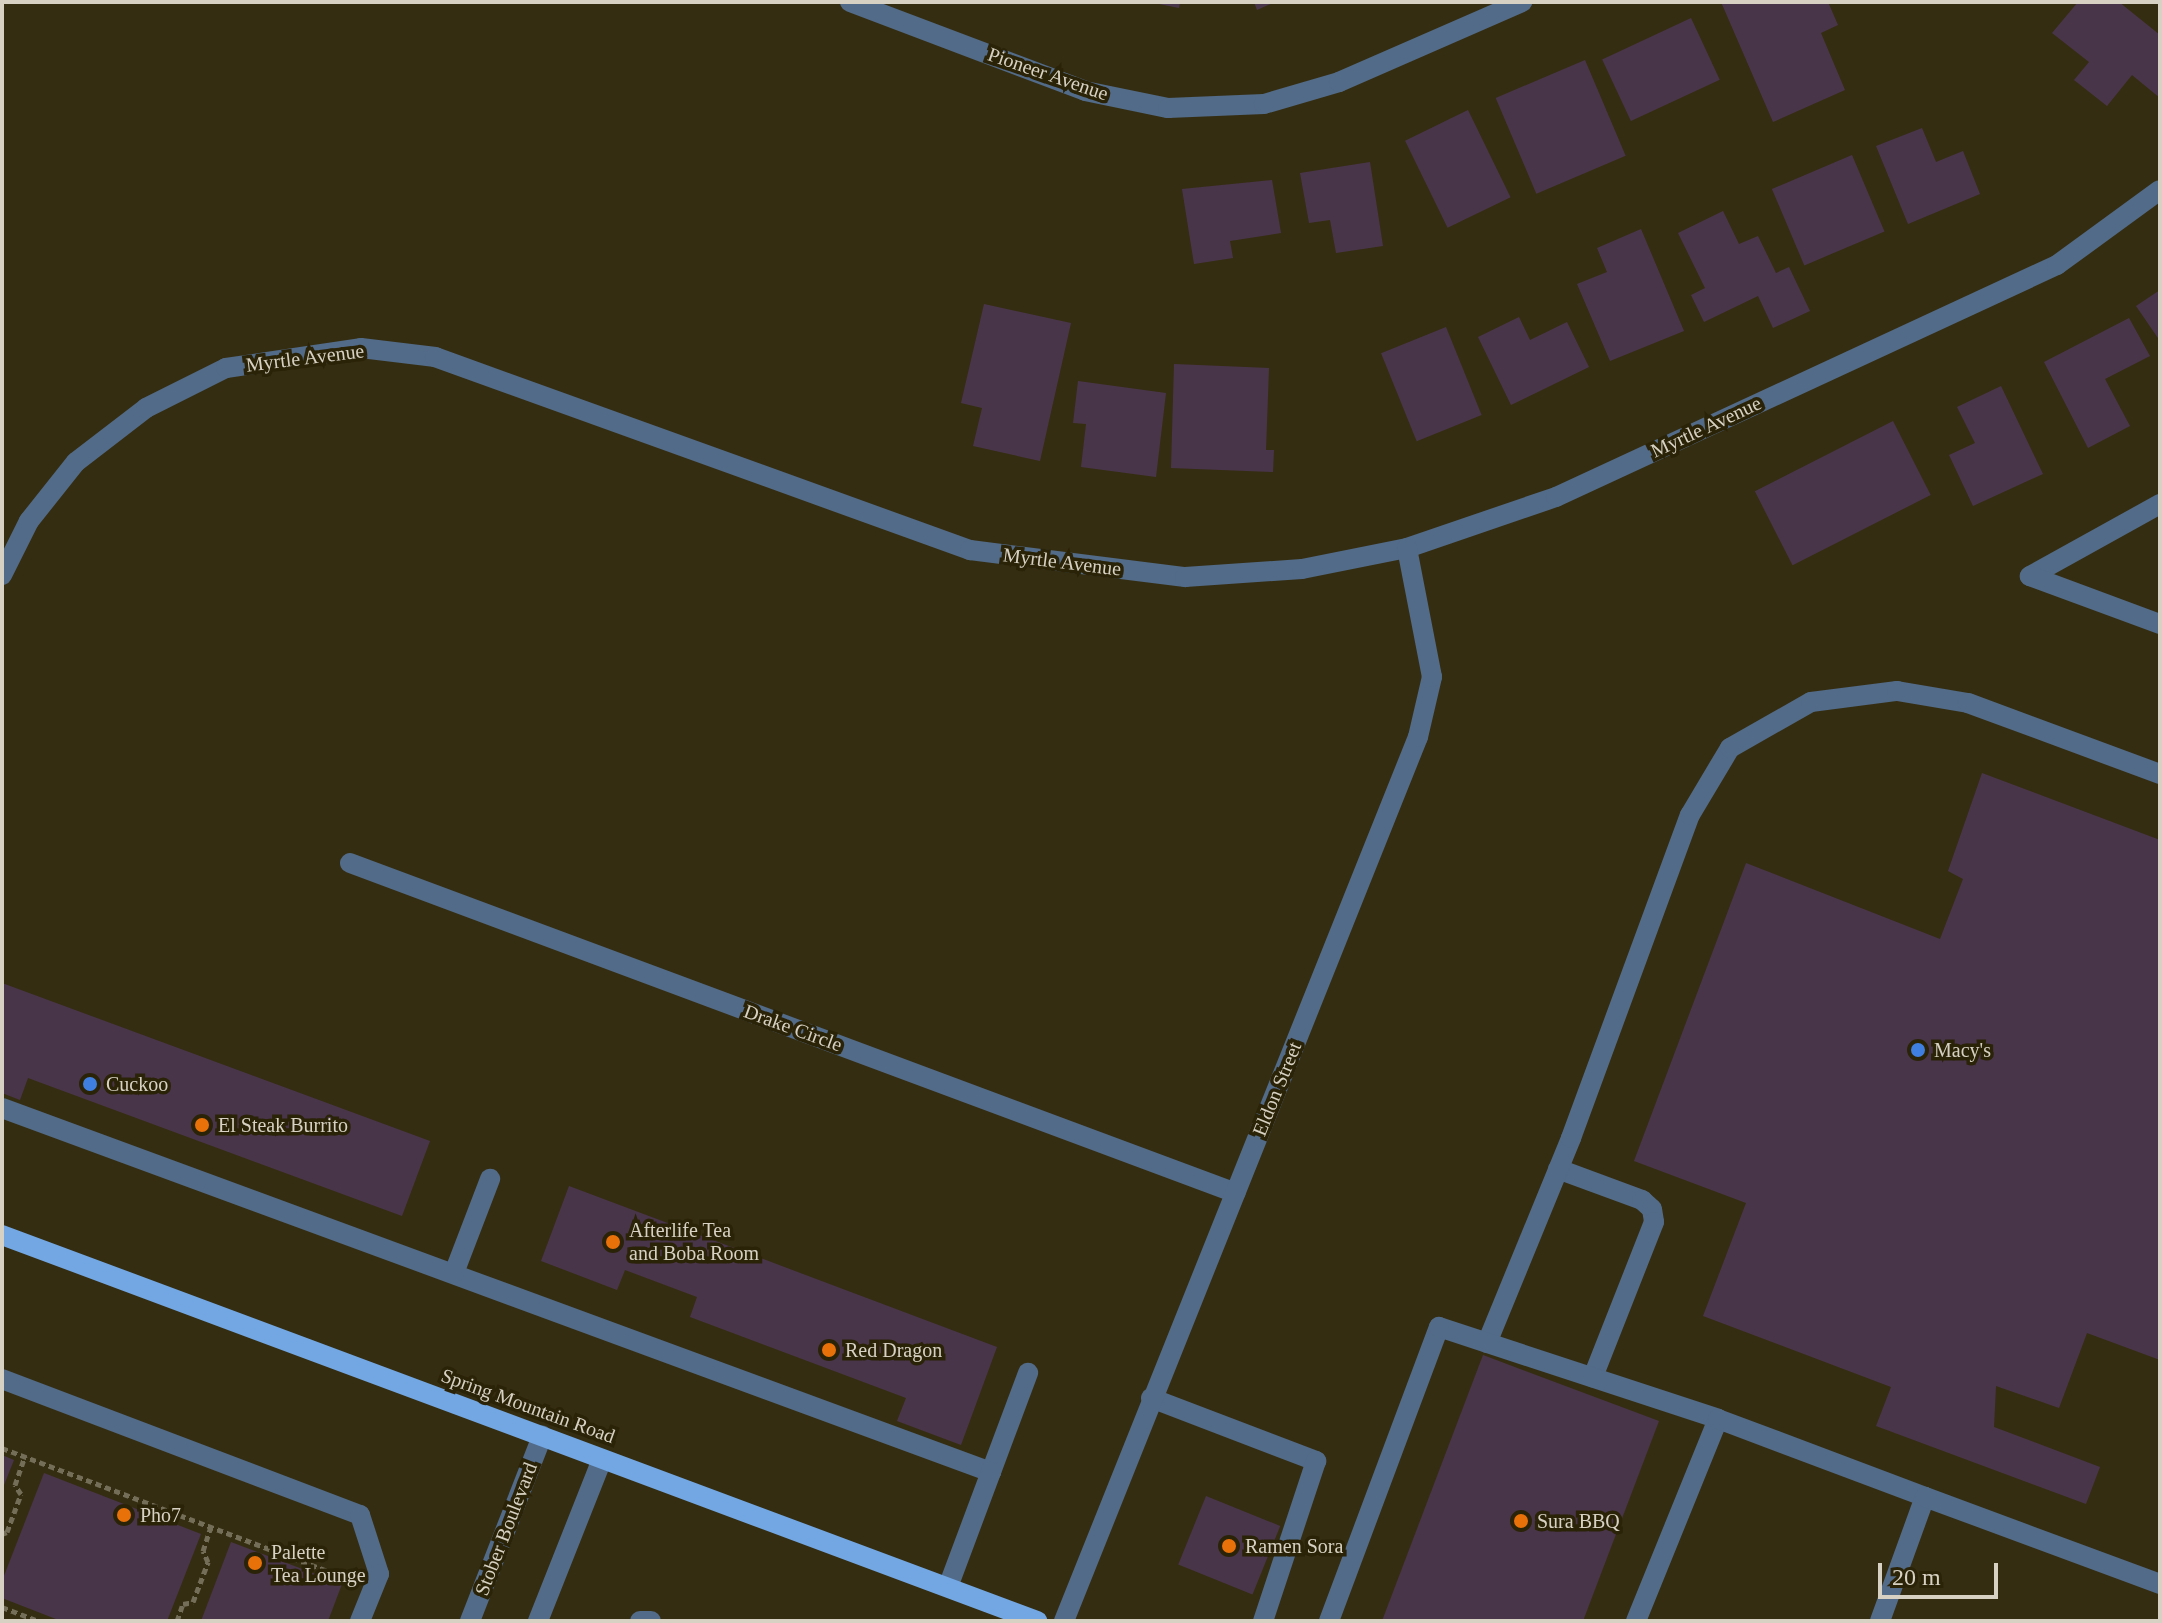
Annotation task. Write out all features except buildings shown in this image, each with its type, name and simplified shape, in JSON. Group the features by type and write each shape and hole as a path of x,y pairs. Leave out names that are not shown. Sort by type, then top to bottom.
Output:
{"main road":[{"name":"Spring Mountain Road","path":"2,1235 1037,1621"}],"street":[{"name":"Pioneer Avenue","path":"850,2 1085,91 1168,108 1264,104 1339,82 1522,2"},
{"name":"Myrtle Avenue","path":"2,575 29,521 76,462 146,408 226,368 361,348 435,357 970,550 1185,577 1302,569 1407,548 1556,497 2057,265 2160,190"},
{"path":"2160,504 2030,576 2160,624"},
{"name":"Eldon Street","path":"1064,1621 1418,737 1432,677 1407,548"},
{"path":"1487,1343 1558,1169 1690,815 1730,748 1811,702 1897,691 1968,703 2160,774"},
{"name":"Drake Circle","path":"350,863 1236,1193"},
{"path":"2,1108 991,1472"},
{"path":"1558,1169 1642,1200 1652,1209 1654,1222 1593,1377"},
{"path":"454,1273 490,1179"},
{"path":"1329,1621 1439,1327 1718,1419 2160,1584"},
{"path":"948,1587 1028,1373"},
{"path":"2,1379 360,1515 379,1574 360,1621"},
{"path":"1151,1398 1316,1461 1263,1621"},
{"path":"1636,1621 1718,1419"},
{"name":"Stober Boulevard","path":"470,1621 542,1436"},
{"path":"538,1621 602,1459"},
{"path":"1880,1621 1925,1497"},
{"path":"640,1621 651,1621"}],"path":[{"path":"2,1448 373,1588"},
{"path":"2,1534 7,1532 21,1494 15,1485 25,1456"},
{"path":"177,1621 183,1604 193,1602 208,1562 203,1551 211,1527"},
{"path":"2,1607 39,1621"}],"place":[{"name":"Macy's","path":"1918,1050"},
{"name":"Cuckoo","path":"90,1084"},
{"name":"El Steak Burrito","path":"202,1125"},
{"name":"Afterlife Tea and Boba Room","path":"613,1242"},
{"name":"Red Dragon","path":"829,1350"},
{"name":"Pho7","path":"124,1515"},
{"name":"Sura BBQ","path":"1521,1521"},
{"name":"Ramen Sora","path":"1229,1546"},
{"name":"Palette Tea Lounge","path":"255,1563"}]}
